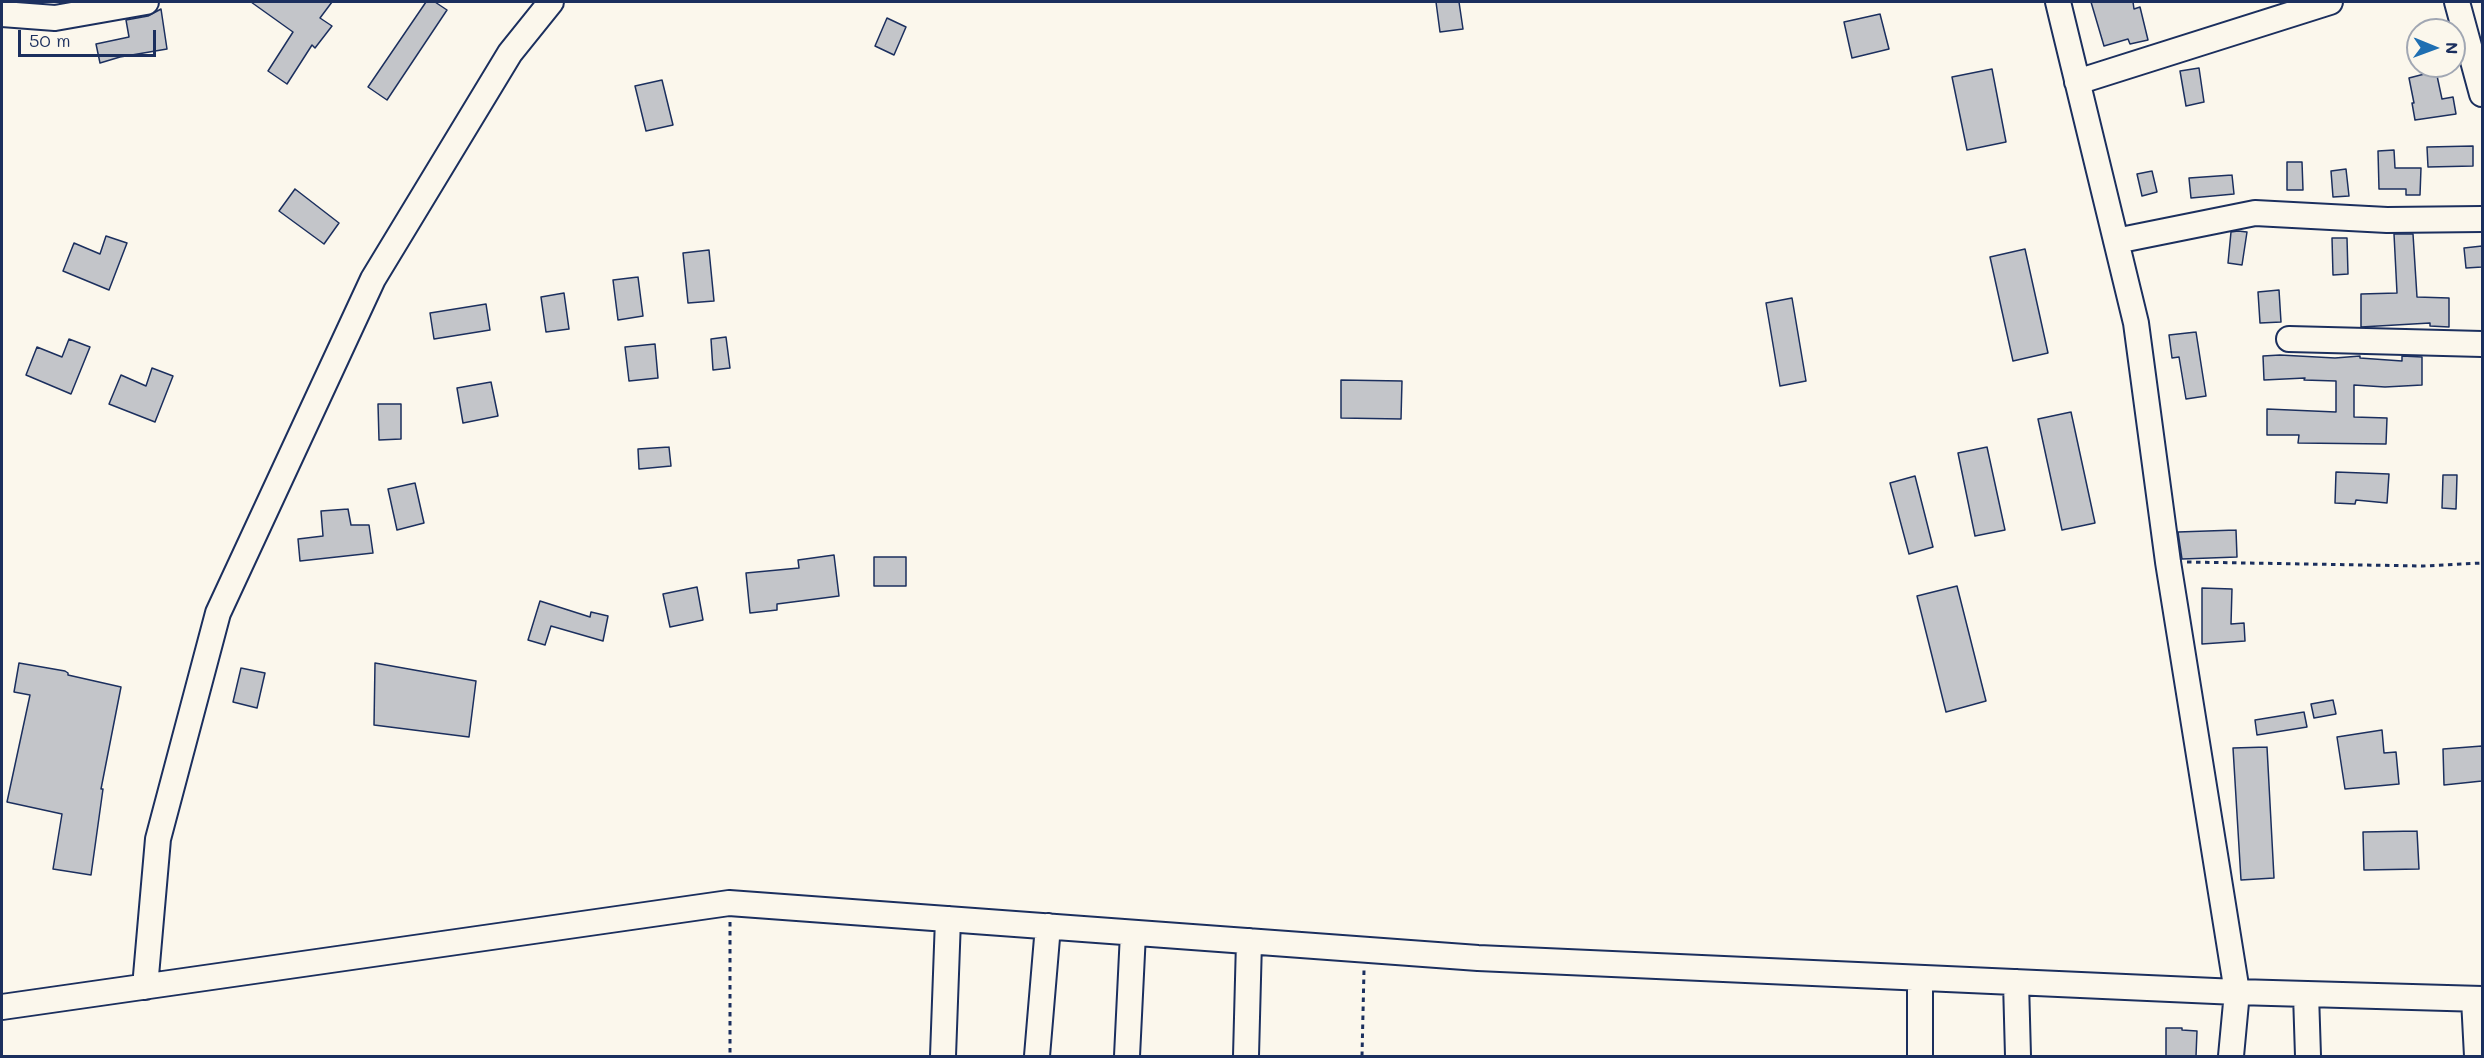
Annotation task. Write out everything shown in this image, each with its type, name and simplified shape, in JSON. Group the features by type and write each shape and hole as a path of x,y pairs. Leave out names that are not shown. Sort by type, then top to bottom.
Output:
{"street":[{"path":"2,14 55,18 146,2"},
{"path":"145,987 158,840 218,613 373,279 510,53 552,2"},
{"path":"2058,2 2136,323 2168,562 2237,992 2231,1056"},
{"path":"2077,82 2330,2"},
{"path":"2457,2 2482,94"},
{"path":"2116,241 2255,213 2386,220 2482,219"},
{"path":"2289,339 2482,344"},
{"path":"2,1007 729,903 1490,959 2237,992 2479,999 2477,1056"},
{"path":"943,1056 948,919"},
{"path":"1036,1056 1048,926"},
{"path":"1127,1056 1133,933"},
{"path":"1246,1056 1249,941"},
{"path":"1920,978 1920,1056"},
{"path":"2016,982 2018,1056"},
{"path":"2306,994 2308,1056"}],"path":[{"path":"2168,562 2423,566 2482,562"},
{"path":"729,903 730,1056"},
{"path":"1362,1056 1364,950"}],"building":[{"path":"251,2 332,2 320,18 332,26 315,48 312,45 287,84 268,71 293,32"},
{"path":"426,2 435,2 447,10 387,100 368,87"},
{"path":"1436,2 1459,2 1463,29 1440,32"},
{"path":"2091,2 2133,2 2134,9 2140,7 2148,40 2130,44 2128,39 2104,46"},
{"path":"161,9 167,49 100,63 96,44 129,37 126,20 148,16"},
{"path":"1880,14 1889,49 1852,58 1844,22"},
{"path":"887,18 906,27 894,55 875,46"},
{"path":"2199,68 2204,102 2186,106 2180,71"},
{"path":"1992,69 2006,142 1967,150 1952,77"},
{"path":"2409,78 2438,78 2442,99 2453,97 2456,114 2415,120 2412,103 2414,103"},
{"path":"662,80 673,125 646,131 635,86"},
{"path":"2473,146 2473,166 2428,167 2427,147"},
{"path":"2394,150 2395,168 2421,168 2420,195 2406,195 2406,189 2379,189 2378,151"},
{"path":"2287,162 2302,162 2303,190 2287,190"},
{"path":"2346,169 2349,196 2333,197 2331,171"},
{"path":"2152,171 2157,192 2142,196 2137,174"},
{"path":"2232,175 2234,194 2191,198 2189,178"},
{"path":"295,189 339,223 324,244 279,211"},
{"path":"2231,232 2247,232 2242,265 2228,263"},
{"path":"2394,234 2413,234 2417,297 2449,298 2449,327 2430,326 2430,323 2361,327 2361,294 2397,293"},
{"path":"106,236 127,243 109,290 63,271 74,243 100,254"},
{"path":"2332,238 2347,238 2348,274 2333,275"},
{"path":"2482,246 2482,267 2466,268 2464,248"},
{"path":"2025,249 2048,353 2013,361 1990,257"},
{"path":"709,250 714,301 688,303 683,253"},
{"path":"638,277 643,316 618,320 613,280"},
{"path":"2279,290 2281,322 2260,323 2258,292"},
{"path":"564,293 569,329 546,332 541,297"},
{"path":"1792,298 1806,381 1780,386 1766,303"},
{"path":"486,304 490,330 434,339 430,313"},
{"path":"2196,332 2206,396 2186,399 2179,357 2172,358 2169,335"},
{"path":"726,337 730,368 713,370 711,339"},
{"path":"69,339 90,347 71,394 26,375 37,347 62,357"},
{"path":"655,344 658,378 629,381 625,347"},
{"path":"2263,356 2335,358 2360,356 2360,358 2402,361 2402,356 2422,357 2422,385 2385,387 2354,385 2354,417 2387,418 2386,444 2298,443 2299,435 2267,435 2267,409 2336,412 2336,381 2304,380 2305,378 2264,380"},
{"path":"152,368 173,376 155,422 109,404 121,375 146,386"},
{"path":"1341,380 1402,381 1401,419 1341,418"},
{"path":"491,382 498,416 463,423 457,388"},
{"path":"378,404 401,404 401,439 379,440"},
{"path":"2071,412 2095,523 2062,530 2038,419"},
{"path":"669,447 671,466 639,469 638,449"},
{"path":"1987,447 2005,530 1975,536 1958,453"},
{"path":"2336,472 2389,474 2387,503 2356,500 2355,504 2335,503"},
{"path":"2443,475 2457,475 2456,509 2442,508"},
{"path":"1915,476 1933,547 1909,554 1890,483"},
{"path":"415,483 424,523 397,530 388,489"},
{"path":"348,509 351,525 369,525 373,553 300,561 298,539 323,536 321,511"},
{"path":"2236,530 2237,557 2182,559 2178,532"},
{"path":"834,555 839,596 777,604 777,610 750,613 746,573 799,568 798,560"},
{"path":"874,557 906,557 906,586 874,586"},
{"path":"1957,586 1986,701 1946,712 1917,596"},
{"path":"697,587 703,620 670,627 663,594"},
{"path":"2202,588 2232,589 2231,624 2244,623 2245,641 2202,644"},
{"path":"540,601 590,617 591,612 608,616 603,641 551,626 545,645 528,640"},
{"path":"19,663 65,671 68,675 121,687 101,789 103,789 91,875 53,869 62,814 7,802 30,695 14,692"},
{"path":"375,663 476,681 469,737 374,725"},
{"path":"241,668 265,673 257,708 233,702"},
{"path":"2333,700 2336,714 2314,718 2311,704"},
{"path":"2304,712 2307,727 2257,735 2255,720"},
{"path":"2382,730 2384,753 2396,752 2399,784 2345,789 2337,737"},
{"path":"2482,746 2482,781 2444,785 2443,749"},
{"path":"2267,747 2274,878 2241,880 2233,748"},
{"path":"2417,831 2419,869 2364,870 2363,832"},
{"path":"2166,1028 2197,1031 2196,1056 2166,1056"}]}
